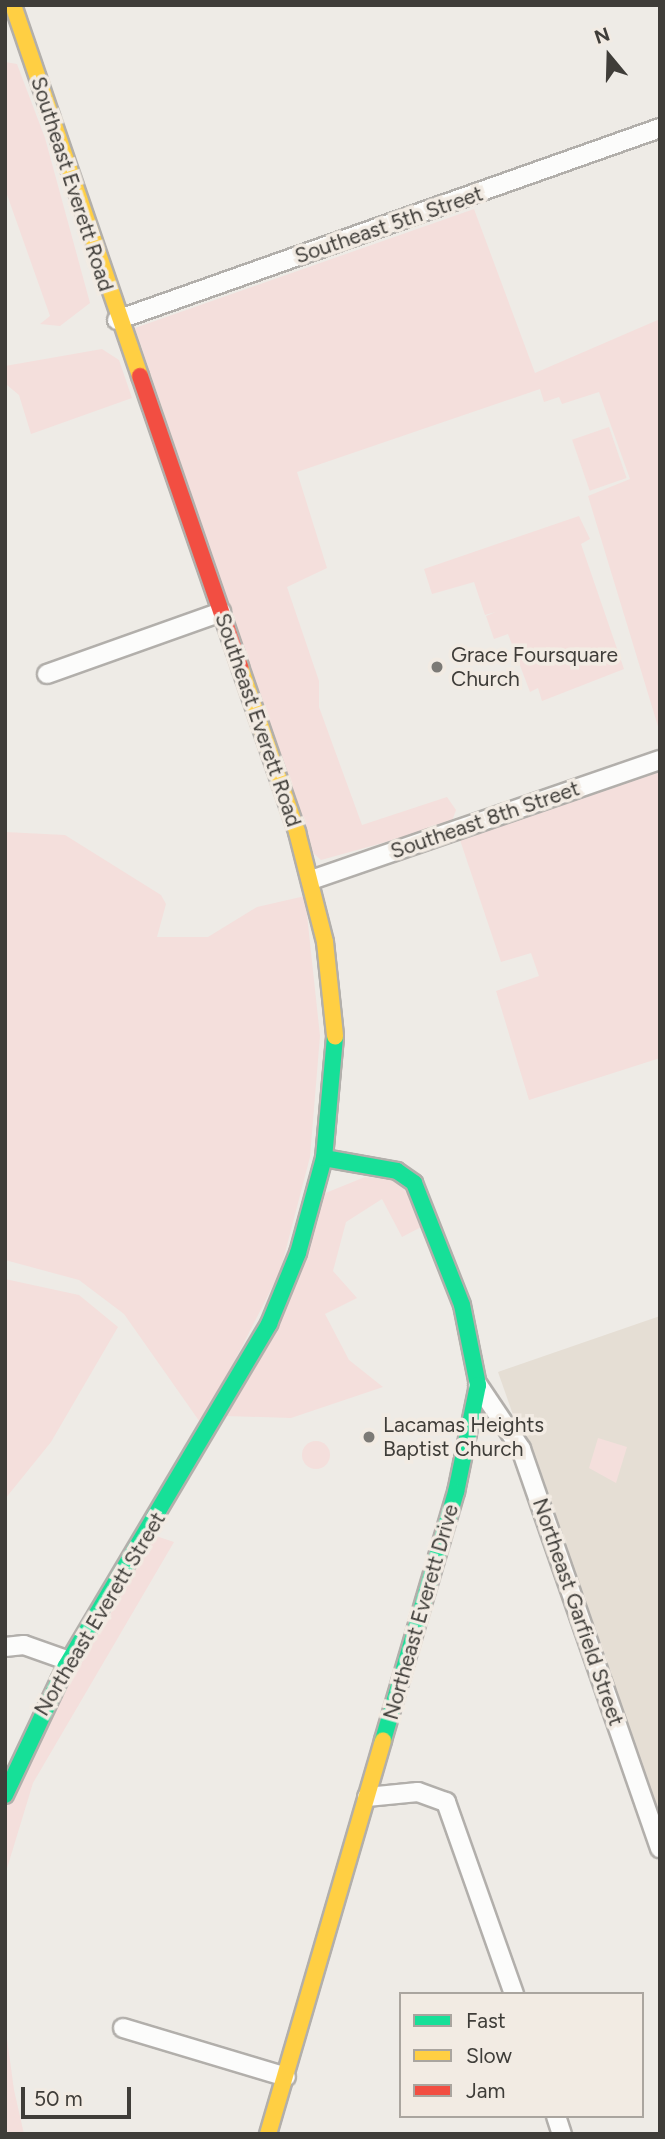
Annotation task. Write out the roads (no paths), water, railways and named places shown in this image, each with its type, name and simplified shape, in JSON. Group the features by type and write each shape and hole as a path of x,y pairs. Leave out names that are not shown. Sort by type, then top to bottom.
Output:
{"main road":[{"name":"Southeast Everett Road","path":"13,5 117,320 221,612 311,880 336,1029 324,1158 285,1287 205,1438"},
{"name":"Northeast Everett Drive","path":"268,2134 456,1492 478,1385 462,1305 414,1183 397,1171 324,1158"},
{"name":"Northeast Everett Street","path":"5,1795 69,1661 205,1438"}],"street":[{"name":"Southeast 5th Street","path":"117,320 660,128"},
{"path":"47,674 221,612"},
{"name":"Southeast 8th Street","path":"311,880 660,760"},
{"name":"Northeast Garfield Street","path":"478,1385 521,1449 660,1848"},
{"path":"5,1647 24,1645 69,1661"},
{"path":"367,1797 418,1792 446,1802 513,1992"},
{"path":"122,2028 286,2077"}],"place":[{"name":"Grace Foursquare Church","path":"437,667"},
{"name":"Lacamas Heights Baptist Church","path":"369,1437"}]}
